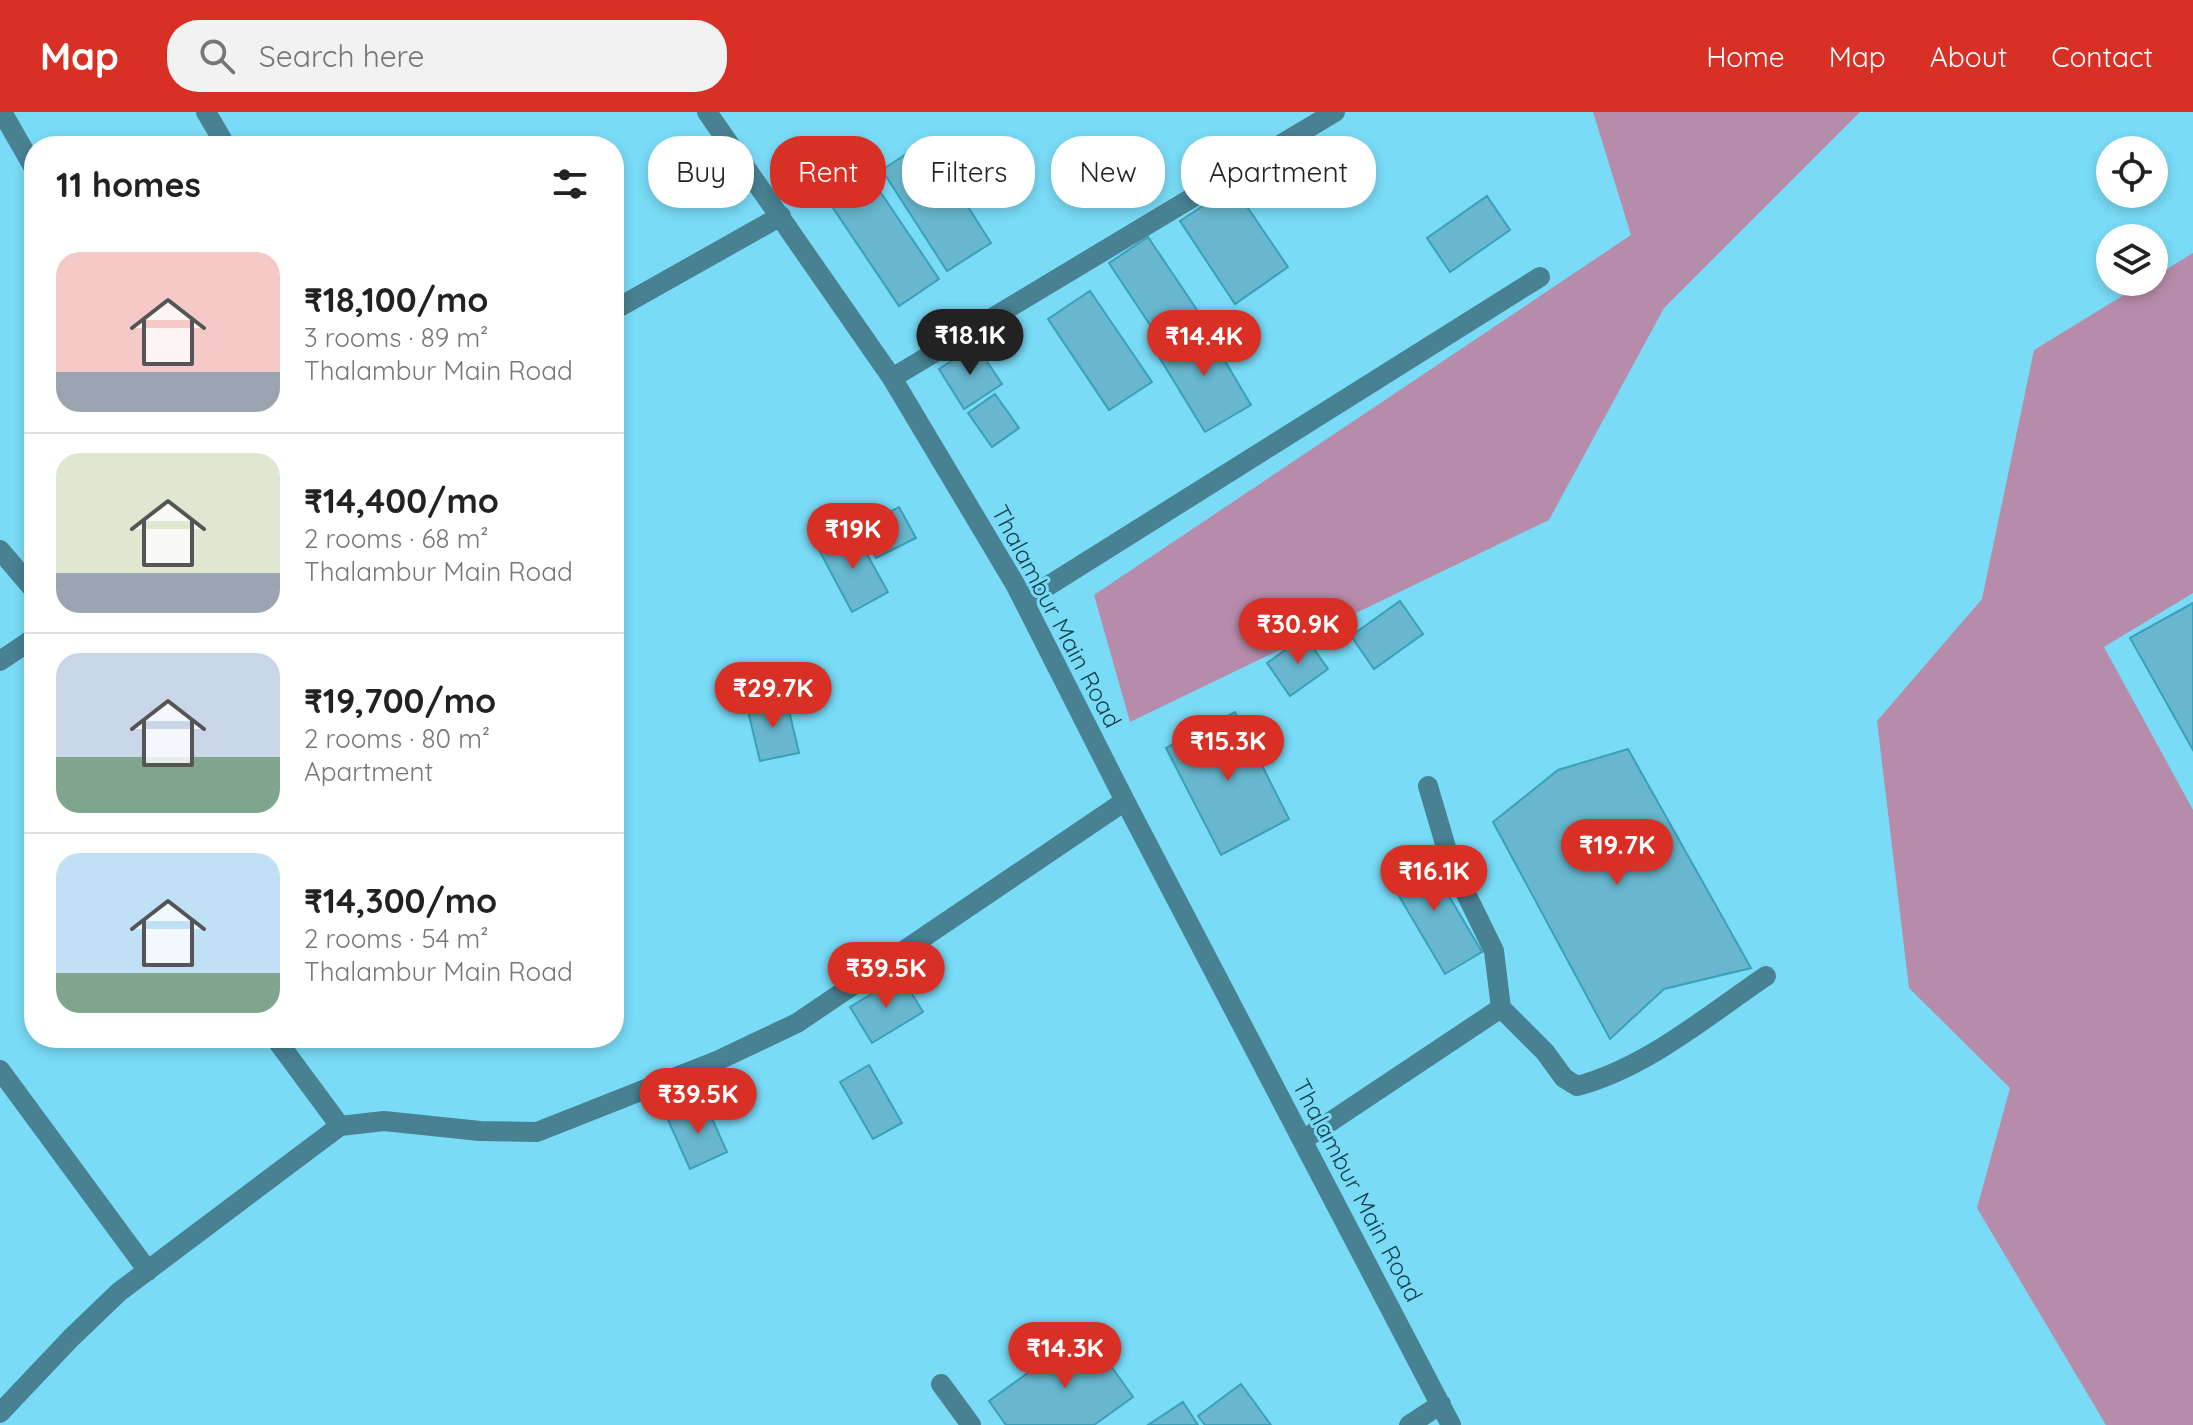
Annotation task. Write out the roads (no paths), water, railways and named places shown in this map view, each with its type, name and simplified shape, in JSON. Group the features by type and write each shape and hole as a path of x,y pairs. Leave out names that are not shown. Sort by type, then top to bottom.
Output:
{"street":[{"path":"2,112 24,150"},
{"path":"206,112 220,136"},
{"name":"Thalambur Main Road","path":"707,112 892,378 1024,601 1451,1425"},
{"path":"892,378 1335,112"},
{"path":"624,304 781,216"},
{"path":"1024,601 1540,277"},
{"path":"0,550 24,578"},
{"path":"0,661 24,645"},
{"path":"1428,786 1450,861 1494,951 1501,1008 1545,1052 1564,1078 1577,1086 1620,1071 1766,976"},
{"path":"0,1413 119,1292 340,1126 384,1121 480,1131 537,1132 719,1060 797,1023 1125,801"},
{"path":"1303,1140 1501,1008"},
{"path":"282,1048 340,1126"},
{"path":"0,1070 148,1271"},
{"path":"941,1384 971,1425"},
{"path":"1409,1425 1441,1404"}]}
